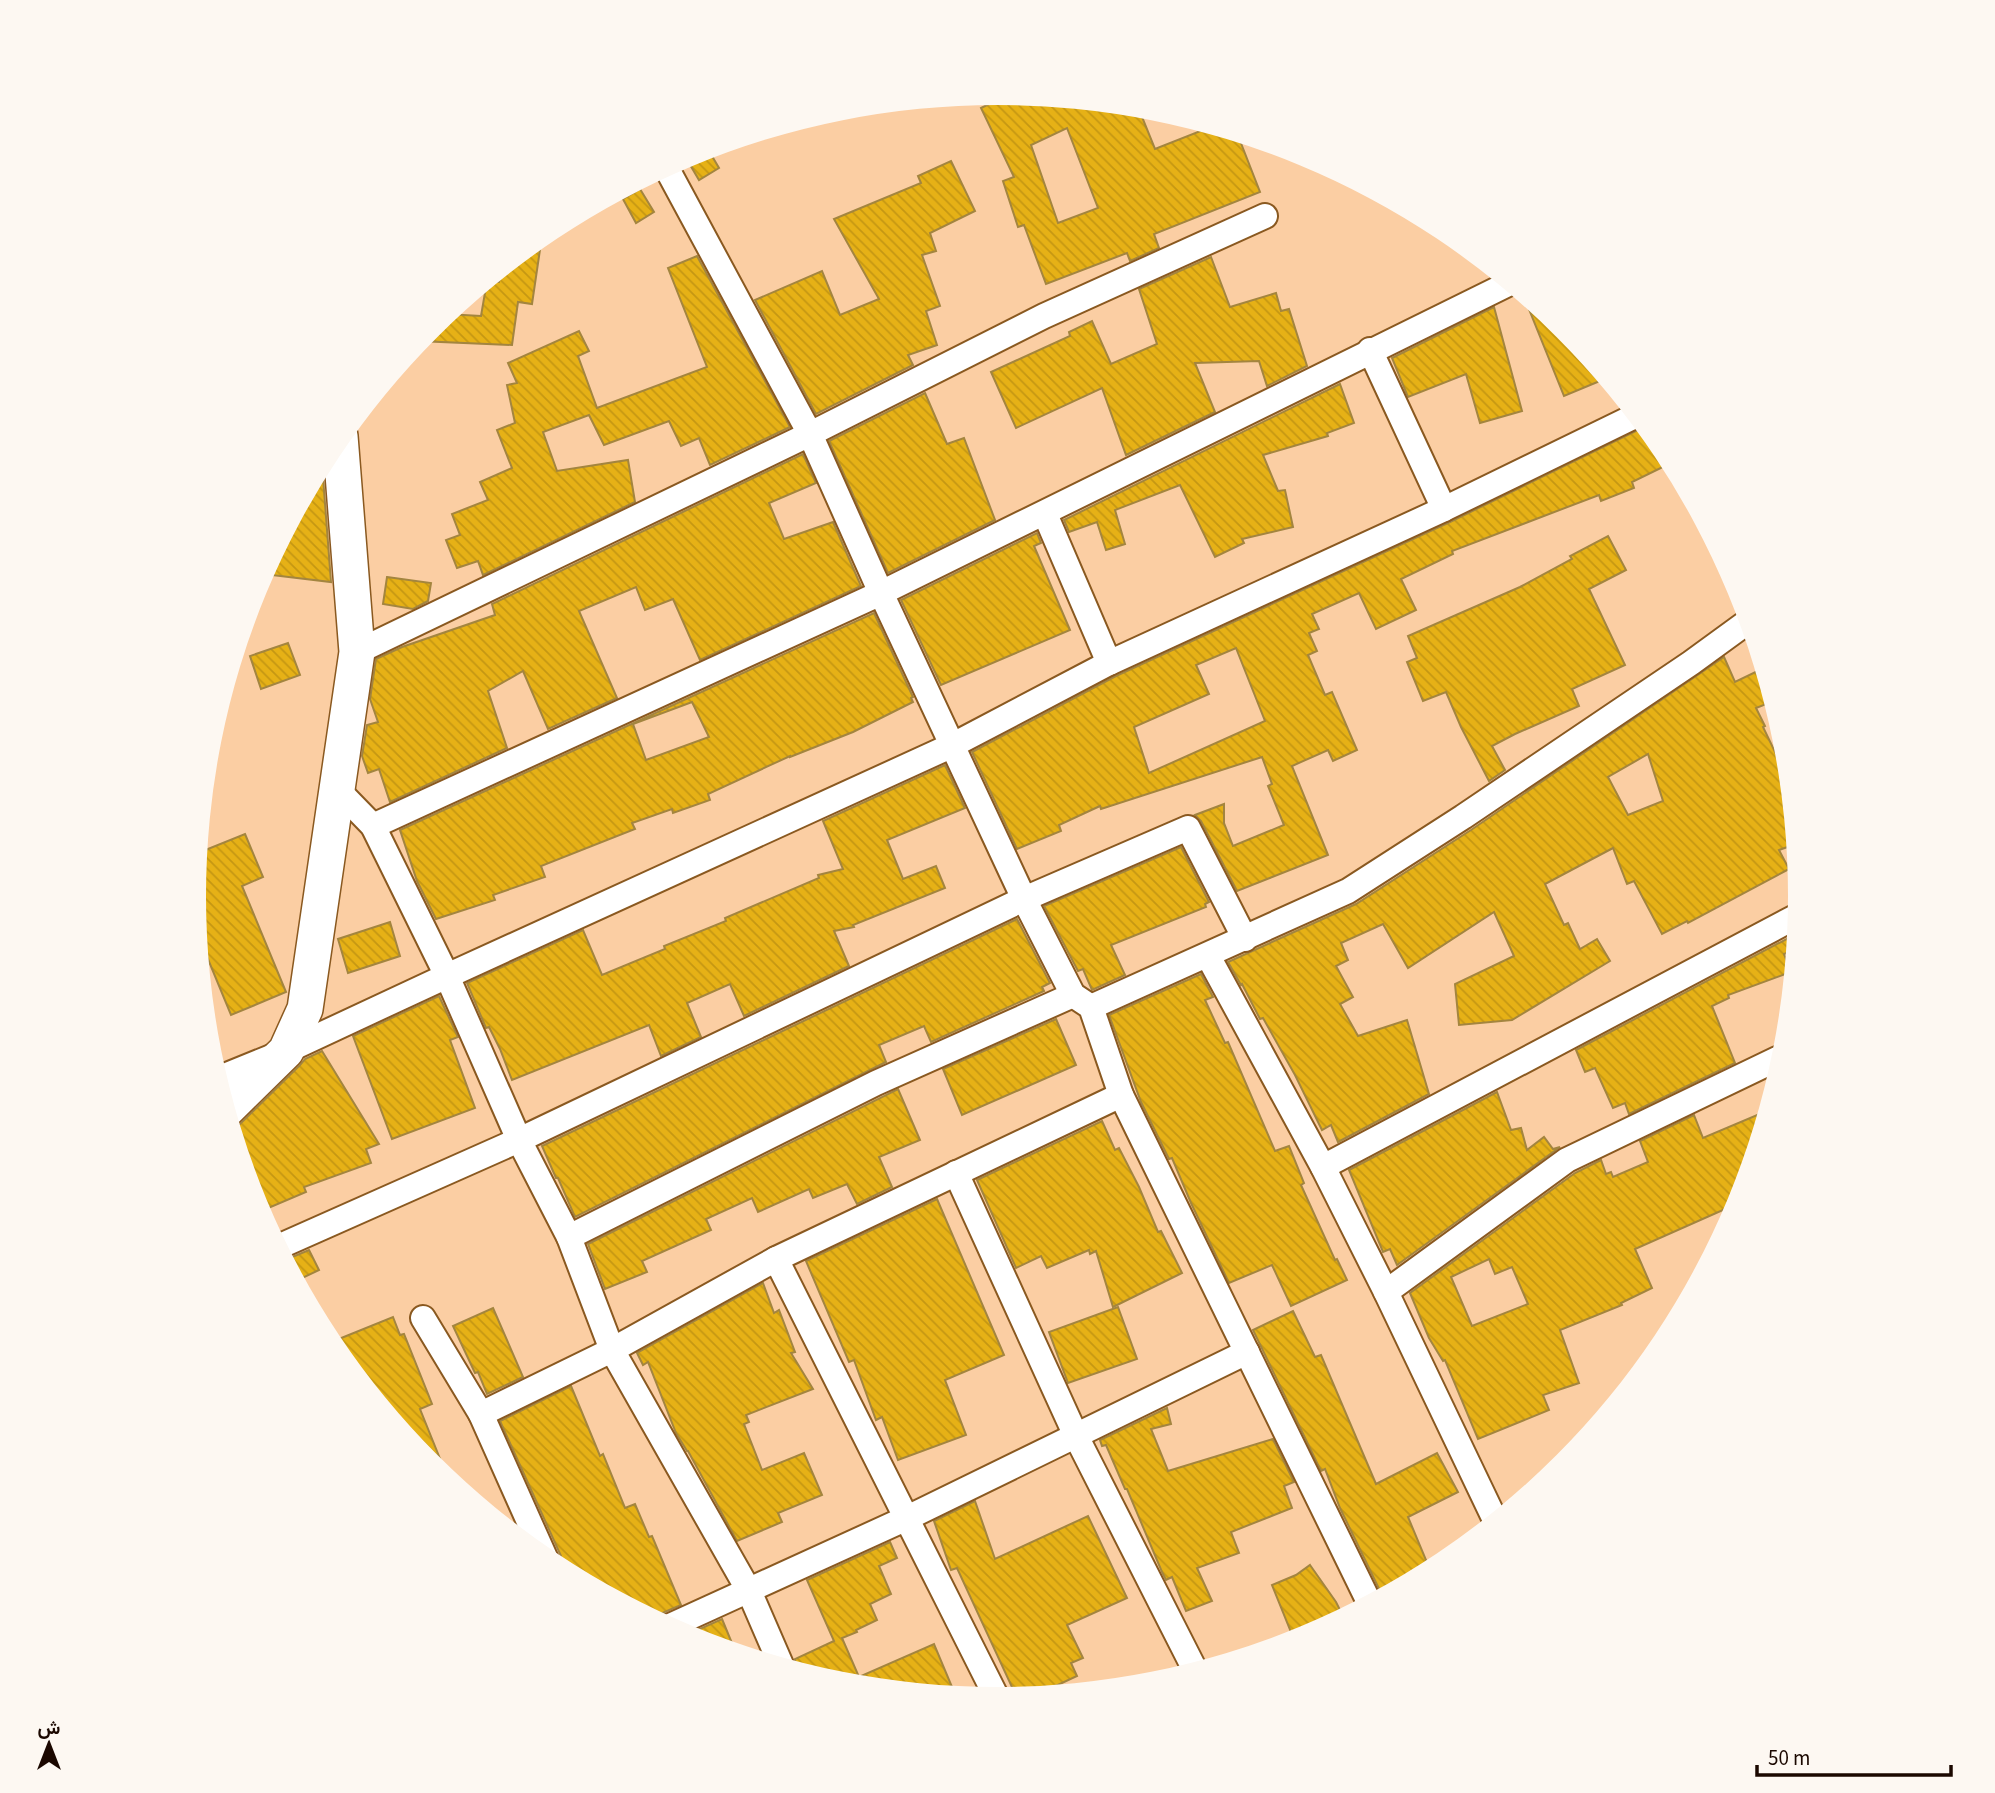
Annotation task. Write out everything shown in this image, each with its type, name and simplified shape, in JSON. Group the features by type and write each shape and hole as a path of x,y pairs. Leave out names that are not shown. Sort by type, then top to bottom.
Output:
{"street":[{"path":"671,176 810,434 1024,899 1082,1001 1121,1095 1366,1596"},
{"path":"357,652 810,434 1044,316 1265,216"},
{"path":"373,826 881,593 1501,286"},
{"path":"1370,350 1444,509"},
{"path":"227,1075 286,1051 953,745 1109,663 1444,509 1628,419"},
{"path":"233,1103 286,1051 305,1009 357,652 341,454"},
{"path":"1045,514 1109,663"},
{"path":"569,1237 876,1083 1082,1001 1208,956 1348,891 1464,817 1691,663 1741,626"},
{"path":"337,789 373,826 446,976 519,1140 569,1237 612,1350 749,1591 777,1656"},
{"path":"286,1243 519,1140 1024,899 1188,828 1245,939"},
{"path":"1323,1167 1788,921"},
{"path":"1208,956 1323,1167 1492,1514"},
{"path":"1386,1292 1567,1160 1771,1062"},
{"path":"481,1414 612,1350 776,1259 1121,1095"},
{"path":"956,1173 1076,1436 1192,1663"},
{"path":"776,1259 992,1688"},
{"path":"423,1318 481,1414 527,1532"},
{"path":"680,1621 907,1518 1247,1352"}],"building":[{"path":"986,105 1049,107 1143,119 1155,149 1199,131 1241,144 1260,192 1154,234 1159,248 1130,261 1127,253 1046,284 1024,225 1018,227 1003,181 1014,177 981,108","holes":["1067,128 1098,208 1058,223 1031,145"]},
{"path":"713,158 719,168 699,180 691,167"},
{"path":"951,161 975,211 930,233 936,251 922,255 940,306 926,311 937,345 908,355 913,365 816,414 755,300 822,271 840,315 879,299 834,219 921,183 918,176"},
{"path":"641,190 654,212 636,223 623,200"},
{"path":"540,251 532,304 518,302 512,345 434,342 461,315 481,316 485,294"},
{"path":"697,256 790,427 710,465 699,438 681,446 669,421 604,445 589,415 543,432 557,471 628,460 635,502 483,575 478,561 457,568 446,540 460,535 452,514 488,500 480,482 512,468 497,430 515,423 507,385 517,383 508,363 579,331 589,351 578,356 597,408 707,367 668,268"},
{"path":"1211,257 1230,307 1276,293 1281,311 1289,309 1307,366 1267,386 1259,361 1195,363 1215,412 1126,455 1102,388 1016,428 991,372 1070,336 1069,332 1092,321 1111,364 1157,344 1139,289"},
{"path":"1494,307 1522,411 1480,423 1466,374 1408,397 1392,358"},
{"path":"1530,311 1598,382 1564,396"},
{"path":"1340,384 1354,423 1327,433 1328,436 1263,455 1278,491 1285,490 1293,527 1242,539 1244,543 1215,557 1180,485 1115,510 1125,544 1106,550 1097,522 1069,532 1064,520"},
{"path":"925,393 947,444 964,438 995,520 888,573 829,441"},
{"path":"1637,431 1662,467 1632,482 1634,488 1601,501 1599,495 1452,551 1453,554 1401,579 1416,610 1376,629 1359,593 1312,614 1319,629 1309,633 1317,651 1308,655 1325,695 1332,692 1357,750 1333,761 1328,750 1292,766 1328,855 1237,891 1201,821 1195,815 1224,804 1224,823 1233,846 1284,825 1268,786 1272,784 1262,757 1101,809 1100,806 1059,825 1061,831 1017,849 972,752 1116,676 1450,522","holes":["1236,648 1265,721 1149,773 1134,727 1209,694 1196,665"]},
{"path":"803,454 816,483 769,503 784,539 833,522 861,586 700,660 673,599 645,610 636,587 579,611 617,698 548,729 523,671 488,691 507,748 390,802 379,769 368,773 362,756 367,725 378,722 370,699 376,659 402,647 495,615 492,604"},
{"path":"323,482 331,582 275,575"},
{"path":"1037,533 1041,543 1034,546 1070,630 941,685 901,600"},
{"path":"1608,536 1626,570 1589,589 1625,665 1572,689 1579,706 1492,746 1505,770 1489,781 1446,692 1423,701 1407,662 1417,658 1408,636 1520,587"},
{"path":"387,577 431,583 428,601 413,609 383,604"},
{"path":"874,613 913,697 913,702 853,732 790,756 708,794 710,800 673,813 672,809 632,823 635,829 541,866 545,877 493,895 495,900 436,919 417,881 400,830","holes":["692,702 709,737 646,760 633,724"]},
{"path":"288,643 300,675 261,689 250,656"},
{"path":"1724,657 1735,682 1756,672 1765,704 1756,708 1776,754 1787,847 1779,850 1788,870 1662,934 1634,881 1627,884 1613,848 1545,884 1564,925 1568,923 1580,949 1597,939 1610,961 1512,1020 1459,1025 1455,984 1514,956 1494,912 1408,968 1383,924 1341,943 1348,960 1336,966 1353,997 1340,1004 1358,1036 1407,1020 1429,1094 1338,1142 1331,1125 1322,1130 1295,1075 1228,962 1356,904 1471,830","holes":["1648,754 1663,801 1628,815 1608,777"]},
{"path":"945,765 965,808 887,840 903,879 936,866 945,888 853,925 854,927 834,931 849,966 744,1016 730,984 687,1003 701,1037 661,1056 649,1025 512,1080 500,1049 489,1027 486,1028 467,983 583,930 602,975 819,878 818,875 843,869 823,821"},
{"path":"245,834 263,877 242,886 286,992 231,1015 209,963 206,897 208,849"},
{"path":"1181,847 1209,902 1205,904 1206,907 1111,945 1125,975 1092,990 1083,969 1078,971 1044,906"},
{"path":"1017,919 1050,983 1042,987 1044,991 931,1042 924,1026 879,1045 886,1062 575,1217 542,1146"},
{"path":"390,922 400,956 348,973 338,939"},
{"path":"1787,939 1787,953 1784,954 1784,974 1728,995 1729,998 1712,1006 1735,1063 1629,1114 1625,1103 1613,1108 1595,1068 1585,1072 1576,1050"},
{"path":"1201,974 1213,997 1205,1000 1225,1043 1228,1042 1275,1151 1289,1146 1304,1183 1301,1185 1347,1280 1291,1306 1272,1265 1229,1283 1172,1158 1169,1159 1141,1102 1109,1015"},
{"path":"439,996 458,1037 450,1040 475,1108 392,1139 353,1036"},
{"path":"1056,1019 1076,1065 962,1115 943,1069"},
{"path":"322,1051 379,1144 366,1149 371,1163 304,1187 306,1192 270,1207 240,1124 305,1059"},
{"path":"898,1089 920,1140 879,1157 892,1187 857,1204 847,1184 813,1198 809,1189 758,1212 752,1198 706,1219 711,1230 642,1261 647,1272 605,1289 588,1244"},
{"path":"1497,1092 1511,1130 1521,1128 1527,1150 1544,1137 1553,1149 1560,1147 1397,1265 1390,1249 1383,1252 1349,1170"},
{"path":"1694,1115 1703,1138 1758,1115 1724,1209 1635,1249 1652,1288 1621,1303 1622,1305 1560,1330 1579,1383 1543,1395 1549,1410 1478,1439 1445,1360 1443,1361 1429,1338 1410,1293 1575,1173 1601,1160 1606,1174 1611,1172 1613,1177 1648,1162 1640,1141","holes":["1489,1259 1495,1274 1512,1267 1528,1304 1472,1326 1451,1277"]},
{"path":"1102,1121 1115,1150 1119,1148 1158,1232 1161,1231 1182,1273 1113,1307 1096,1251 1090,1254 1089,1250 1047,1268 1041,1256 1016,1268 977,1180"},
{"path":"937,1199 1004,1355 945,1380 966,1435 898,1460 882,1417 876,1420 854,1360 849,1362 806,1261"},
{"path":"309,1250 319,1270 304,1277 293,1257"},
{"path":"763,1283 774,1313 779,1310 795,1352 791,1353 813,1389 746,1415 749,1422 744,1424 762,1470 804,1453 822,1495 778,1513 782,1522 737,1541 676,1433 648,1362 643,1365 637,1353"},
{"path":"1118,1307 1137,1359 1068,1383 1049,1332"},
{"path":"493,1308 523,1377 487,1394 453,1326"},
{"path":"1293,1311 1315,1357 1321,1355 1376,1484 1437,1453 1458,1492 1408,1517 1427,1561 1379,1589 1340,1508 1325,1469 1321,1471 1253,1330"},
{"path":"393,1317 400,1335 404,1334 432,1404 420,1409 440,1457 402,1418 341,1338"},
{"path":"571,1386 625,1508 635,1504 649,1537 652,1536 681,1605 662,1613 602,1582 561,1557 500,1421"},
{"path":"1167,1408 1171,1424 1151,1429 1168,1471 1273,1439 1294,1482 1284,1486 1292,1508 1231,1532 1239,1553 1197,1568 1212,1601 1186,1611 1172,1577 1166,1580 1127,1489 1106,1445 1102,1446 1100,1440"},
{"path":"975,1501 995,1559 1088,1516 1127,1598 1067,1625 1083,1658 1071,1663 1077,1676 1057,1685 1012,1687 957,1568 951,1570 934,1521"},
{"path":"890,1542 897,1558 879,1566 891,1594 870,1604 877,1620 842,1638 858,1675 795,1662 795,1659 834,1641 807,1580"},
{"path":"1310,1565 1340,1610 1291,1631 1272,1585 1296,1575"},
{"path":"722,1619 731,1642 699,1629"},
{"path":"934,1644 952,1686 861,1676"}]}
